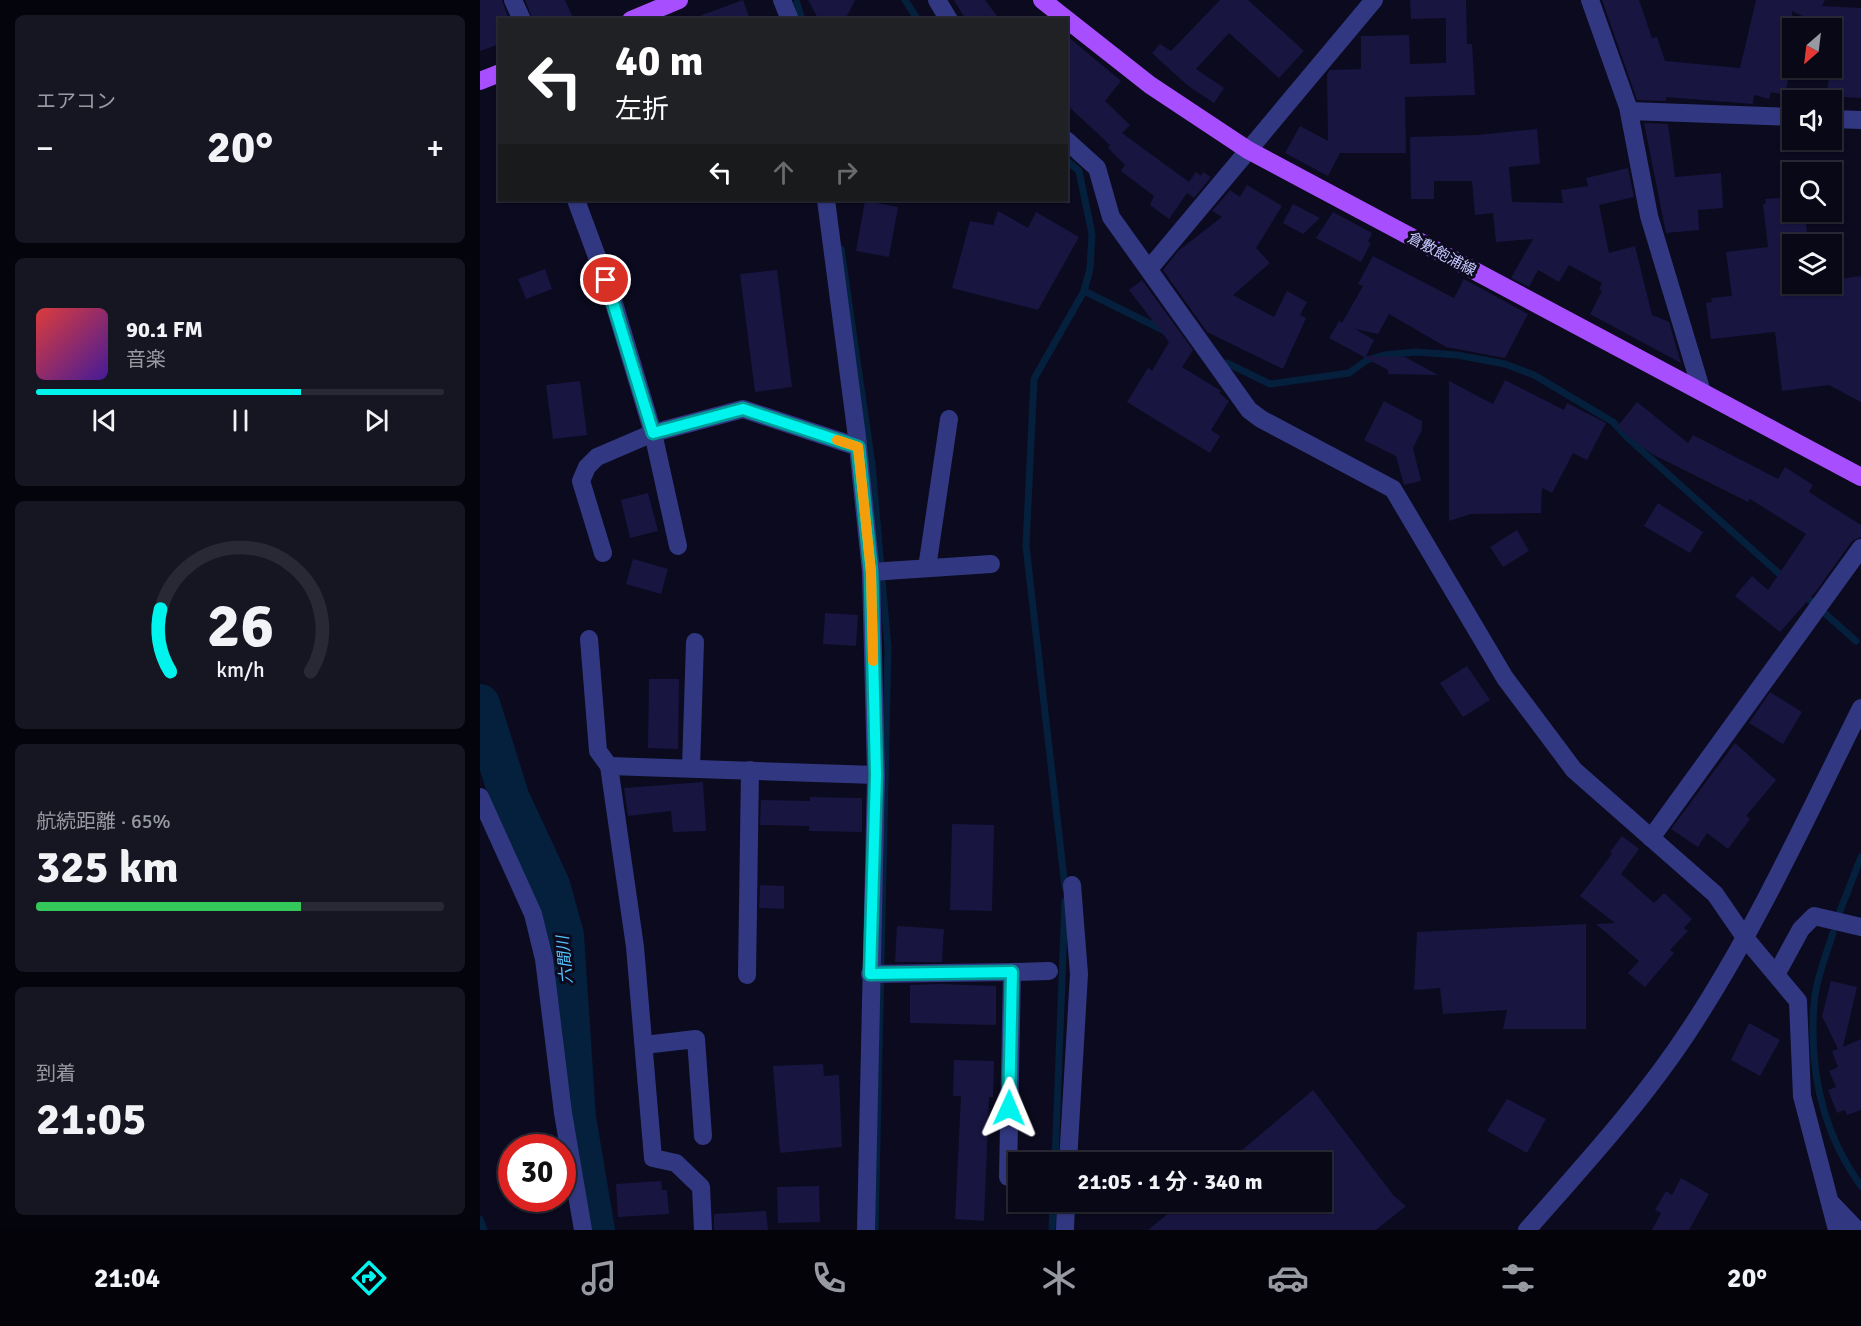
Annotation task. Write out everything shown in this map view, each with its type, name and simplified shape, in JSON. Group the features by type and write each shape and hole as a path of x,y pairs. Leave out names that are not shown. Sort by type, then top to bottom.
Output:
{"main road":[{"path":"636,18 679,0"},
{"name":"倉敷飽浦線","path":"1042,0 1065,18"},
{"name":"倉敷飽浦線","path":"1068,20 1150,85 1248,150 1861,477"},
{"path":"480,81 498,74"}],"street":[{"path":"513,0 521,18"},
{"path":"782,0 789,18"},
{"path":"936,0 948,18"},
{"path":"1149,269 1374,0"},
{"path":"1590,0 1629,111 1649,216 1702,393"},
{"path":"1629,111 1782,117"},
{"path":"1842,119 1861,120"},
{"path":"1068,143 1096,168 1111,217 1249,410 1261,419 1393,489 1505,678 1574,771 1715,894 1746,939 1777,973 1798,1001 1802,1096 1837,1230"},
{"path":"576,201 613,300 653,433 678,546"},
{"path":"826,201 858,447 879,571 876,775 878,974 866,1230"},
{"path":"603,553 581,481 587,466 597,457 653,433 743,409 858,447"},
{"path":"927,568 949,419"},
{"path":"1651,838 1861,548"},
{"path":"879,571 991,564"},
{"path":"589,639 598,751 609,766 635,946 653,1158 676,1163 701,1187 703,1230"},
{"path":"691,768 695,642"},
{"path":"1527,1230 1616,1128 1689,1030 1746,939 1861,708"},
{"path":"609,766 876,775"},
{"path":"747,975 750,770"},
{"path":"480,797 484,816 533,914 544,959 563,1113 583,1230"},
{"path":"1069,1152 1079,974 1072,885"},
{"path":"1777,973 1801,928 1814,916 1861,927"},
{"path":"1008,1152 1012,972"},
{"path":"878,974 1049,972"},
{"path":"644,1046 696,1039 703,1136"},
{"path":"1832,1204 1857,1230"},
{"path":"1065,1230 1066,1212"}],"building":[{"path":"480,0 502,0 508,18 498,18 498,45 480,51"},
{"path":"525,0 565,0 573,18 532,18"},
{"path":"743,0 749,18 694,18"},
{"path":"808,0 855,0 846,18 818,18"},
{"path":"954,0 985,0 998,18 965,18"},
{"path":"1220,0 1248,0 1304,51 1279,78 1229,33 1196,69 1224,88 1214,103 1187,85 1152,53 1160,44 1171,51"},
{"path":"1410,0 1466,0 1467,44 1472,44 1475,95 1405,97 1406,153 1340,153 1328,176 1285,153 1300,126 1328,141 1327,74 1330,70 1361,69 1361,36 1409,35 1410,64 1446,63 1446,18 1411,19"},
{"path":"1602,0 1639,0 1652,38 1657,37 1665,61 1740,68 1756,0 1825,0 1822,6 1861,8 1861,98 1842,97 1842,90 1828,90 1829,78 1842,78 1842,18 1806,18 1792,11 1792,18 1782,18 1782,78 1789,78 1786,90 1782,90 1782,94 1771,92 1769,99 1754,95 1753,104 1666,97 1666,101 1637,100"},
{"path":"1068,37 1121,81 1105,101 1130,125 1122,133 1189,182 1196,172 1201,176 1203,172 1211,177 1194,198 1187,193 1169,219 1150,205 1154,196 1121,171 1125,165 1108,148 1110,145 1068,106"},
{"path":"1644,123 1668,124 1675,177 1721,173 1723,208 1698,210 1699,230 1666,233"},
{"path":"1537,129 1540,164 1509,167 1512,202 1563,203 1561,190 1588,186 1586,178 1628,168 1634,197 1599,205 1609,253 1635,246 1652,315 1669,322 1681,363 1590,314 1602,291 1599,289 1602,283 1569,265 1559,282 1538,270 1529,287 1511,278 1533,239 1496,242 1493,213 1475,215 1472,181 1434,181 1434,199 1411,199 1410,137 1478,135"},
{"path":"1247,185 1282,206 1256,248 1270,263 1233,295 1274,317 1287,291 1307,302 1300,315 1306,318 1283,369 1207,332 1163,270 1178,251 1222,217 1212,211 1230,190 1240,197"},
{"path":"1782,198 1782,222 1806,222 1807,233 1782,234 1782,294 1842,294 1842,279 1861,276 1861,402 1829,385 1782,391 1775,332 1711,339 1706,303 1712,302 1711,298 1732,296 1726,252 1768,247 1763,204 1766,204 1765,199"},
{"path":"865,201 898,207 889,257 856,251"},
{"path":"1293,204 1320,218 1303,234 1283,223"},
{"path":"998,211 1028,228 1036,212 1079,237 1038,310 952,288 970,221 993,225"},
{"path":"1333,212 1372,233 1368,242 1371,243 1361,262 1316,238"},
{"path":"1373,256 1454,298 1464,279 1528,314 1505,358 1446,347 1389,314 1378,334 1355,329 1374,340 1366,356 1405,357 1438,375 1388,374 1388,370 1329,338 1339,321 1342,323 1363,286 1358,284"},
{"path":"545,269 552,289 526,299 518,279"},
{"path":"777,270 792,387 755,392 740,274"},
{"path":"1142,280 1193,350 1182,367 1221,391 1219,393 1229,401 1211,430 1220,436 1210,453 1127,402 1148,368 1152,371 1169,342 1129,290"},
{"path":"1505,380 1564,410 1567,403 1606,423 1587,460 1573,453 1552,493 1542,488 1541,513 1471,514 1449,521 1449,381 1493,404"},
{"path":"580,381 587,435 553,439 546,385"},
{"path":"1384,401 1422,421 1422,430 1413,448 1421,481 1404,485 1396,456 1364,440"},
{"path":"1637,402 1688,443 1693,435 1778,479 1785,467 1813,485 1809,492 1861,525 1861,537 1852,541 1817,590 1780,632 1735,596 1752,576 1768,590 1806,534 1750,499 1748,502 1652,454 1617,427"},
{"path":"648,493 658,531 630,538 621,500"},
{"path":"1658,503 1703,532 1690,553 1644,526"},
{"path":"1517,530 1529,551 1503,567 1490,547"},
{"path":"633,559 668,569 661,594 626,584"},
{"path":"825,613 858,615 856,646 823,644"},
{"path":"1467,666 1490,700 1463,717 1440,683"},
{"path":"649,679 679,679 678,749 648,748"},
{"path":"1770,692 1802,712 1783,744 1749,723"},
{"path":"1735,743 1776,780 1746,816 1750,819 1728,849 1707,833 1698,847 1671,829"},
{"path":"703,782 706,831 673,832 671,811 628,816 624,788"},
{"path":"810,797 862,798 862,832 809,831 809,826 760,825 761,800 810,801"},
{"path":"952,824 994,825 992,911 950,910"},
{"path":"1622,836 1639,849 1621,874 1654,903 1664,893 1692,919 1684,928 1688,931 1670,950 1674,953 1645,987 1628,973 1639,961 1596,924 1615,923 1580,896 1612,854 1610,852"},
{"path":"760,885 784,886 784,909 759,908"},
{"path":"1586,924 1586,1029 1503,1029 1507,1010 1443,1014 1440,988 1414,990 1417,932"},
{"path":"897,926 944,929 942,962 895,962"},
{"path":"1831,981 1857,987 1843,1047 1861,1039 1861,1110 1847,1115 1845,1110 1837,1113 1828,1090 1836,1087 1829,1071 1838,1067 1832,1051 1838,1049 1822,1016"},
{"path":"910,985 996,986 996,1025 910,1023"},
{"path":"1749,1023 1780,1040 1760,1076 1731,1060"},
{"path":"954,1060 994,1061 993,1097 989,1097 984,1221 955,1219 961,1096 953,1096"},
{"path":"823,1064 824,1076 839,1075 842,1147 780,1153 773,1066"},
{"path":"1313,1090 1394,1196 1406,1206 1376,1230 1148,1230 1170,1212 1332,1212 1332,1152 1240,1152"},
{"path":"1507,1099 1546,1119 1527,1153 1487,1131"},
{"path":"1681,1178 1709,1194 1689,1230 1652,1230 1661,1213 1655,1210 1666,1191 1672,1195"},
{"path":"661,1181 662,1190 667,1190 669,1214 618,1217 616,1184"},
{"path":"819,1186 820,1222 778,1223 777,1187"},
{"path":"766,1211 768,1230 714,1230 714,1214"}],"waterway":[{"path":"905,0 917,18"},
{"path":"797,3 801,18"},
{"path":"1065,887 1026,546 1034,379 1084,291 1090,269 1092,234 1079,171 1068,162"},
{"path":"841,249 872,464 888,648 875,1230"},
{"path":"1084,291 1165,331"},
{"path":"1227,363 1270,384 1349,373 1367,360 1384,355 1416,352 1457,355 1505,364 1534,375 1613,422 1630,440 1784,578"},
{"path":"1802,593 1856,641"},
{"name":"六間川","path":"480,704 510,799 550,885 564,935 576,1118 595,1230"},
{"path":"1840,911 1861,857"},
{"path":"1055,1152 1065,901"},
{"path":"1833,933 1815,995 1813,1029 1816,1076 1821,1100 1836,1144 1861,1186"},
{"path":"1052,1230 1053,1212"},
{"path":"480,1219 484,1230"}],"slow traffic":[{"path":"837,440 858,447 871,572 873,661"}],"route":[{"path":"606,280 653,433 743,409 858,447 871,572 876,775 870,974 1012,972 1009,1108"}]}
